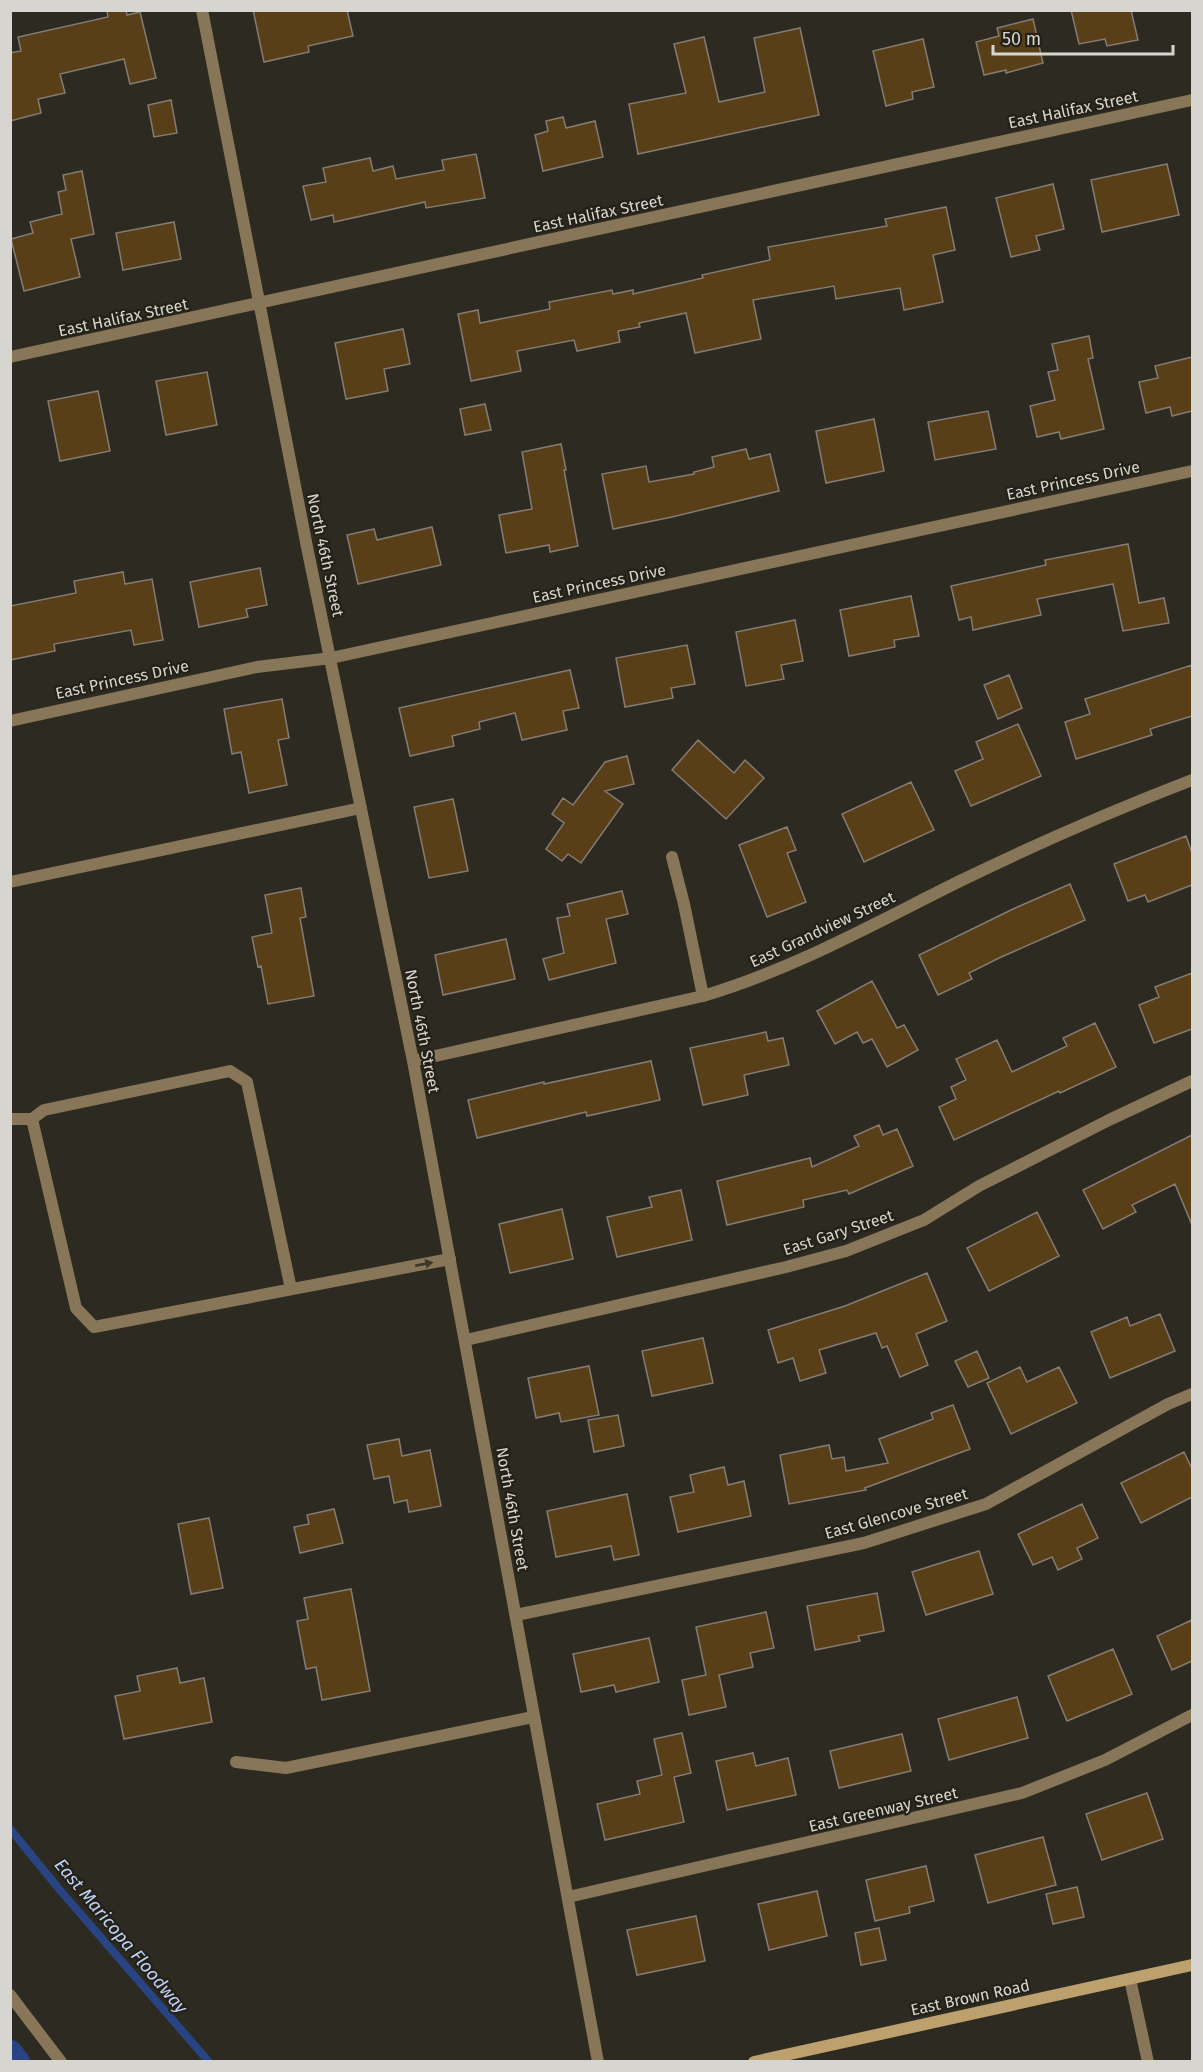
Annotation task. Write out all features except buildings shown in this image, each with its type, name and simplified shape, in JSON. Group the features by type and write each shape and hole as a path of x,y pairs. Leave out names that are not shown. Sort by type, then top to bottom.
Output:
{"main road":[{"name":"East Brown Road","path":"754,2061 1192,1965"}],"street":[{"name":"North 46th Street","path":"202,10 259,305 413,1061 598,2061"},
{"name":"East Halifax Street","path":"10,357 259,305 1192,100"},
{"name":"East Princess Drive","path":"10,721 257,667 331,658 1192,471"},
{"name":"East Grandview Street","path":"413,1061 703,996 748,982 801,961 993,865 1121,808 1192,780"},
{"path":"10,882 361,808"},
{"path":"672,857 703,996"},
{"path":"10,1119 32,1119 44,1110 230,1071 247,1082 291,1289"},
{"name":"East Gary Street","path":"466,1340 786,1268 846,1251 924,1220 979,1186 1192,1081"},
{"path":"32,1119 76,1308 94,1327 450,1259"},
{"name":"East Glencove Street","path":"516,1615 864,1543 986,1504 1168,1404 1192,1394"},
{"name":"East Greenway Street","path":"567,1897 1022,1793 1105,1760 1192,1715"},
{"path":"236,1762 286,1768 533,1717"},
{"path":"1130,1979 1148,2061"},
{"path":"10,1995 61,2061"}],"waterway":[{"name":"East Maricopa Floodway","path":"10,1829 209,2062"},
{"path":"10,2053 17,2062"}]}
